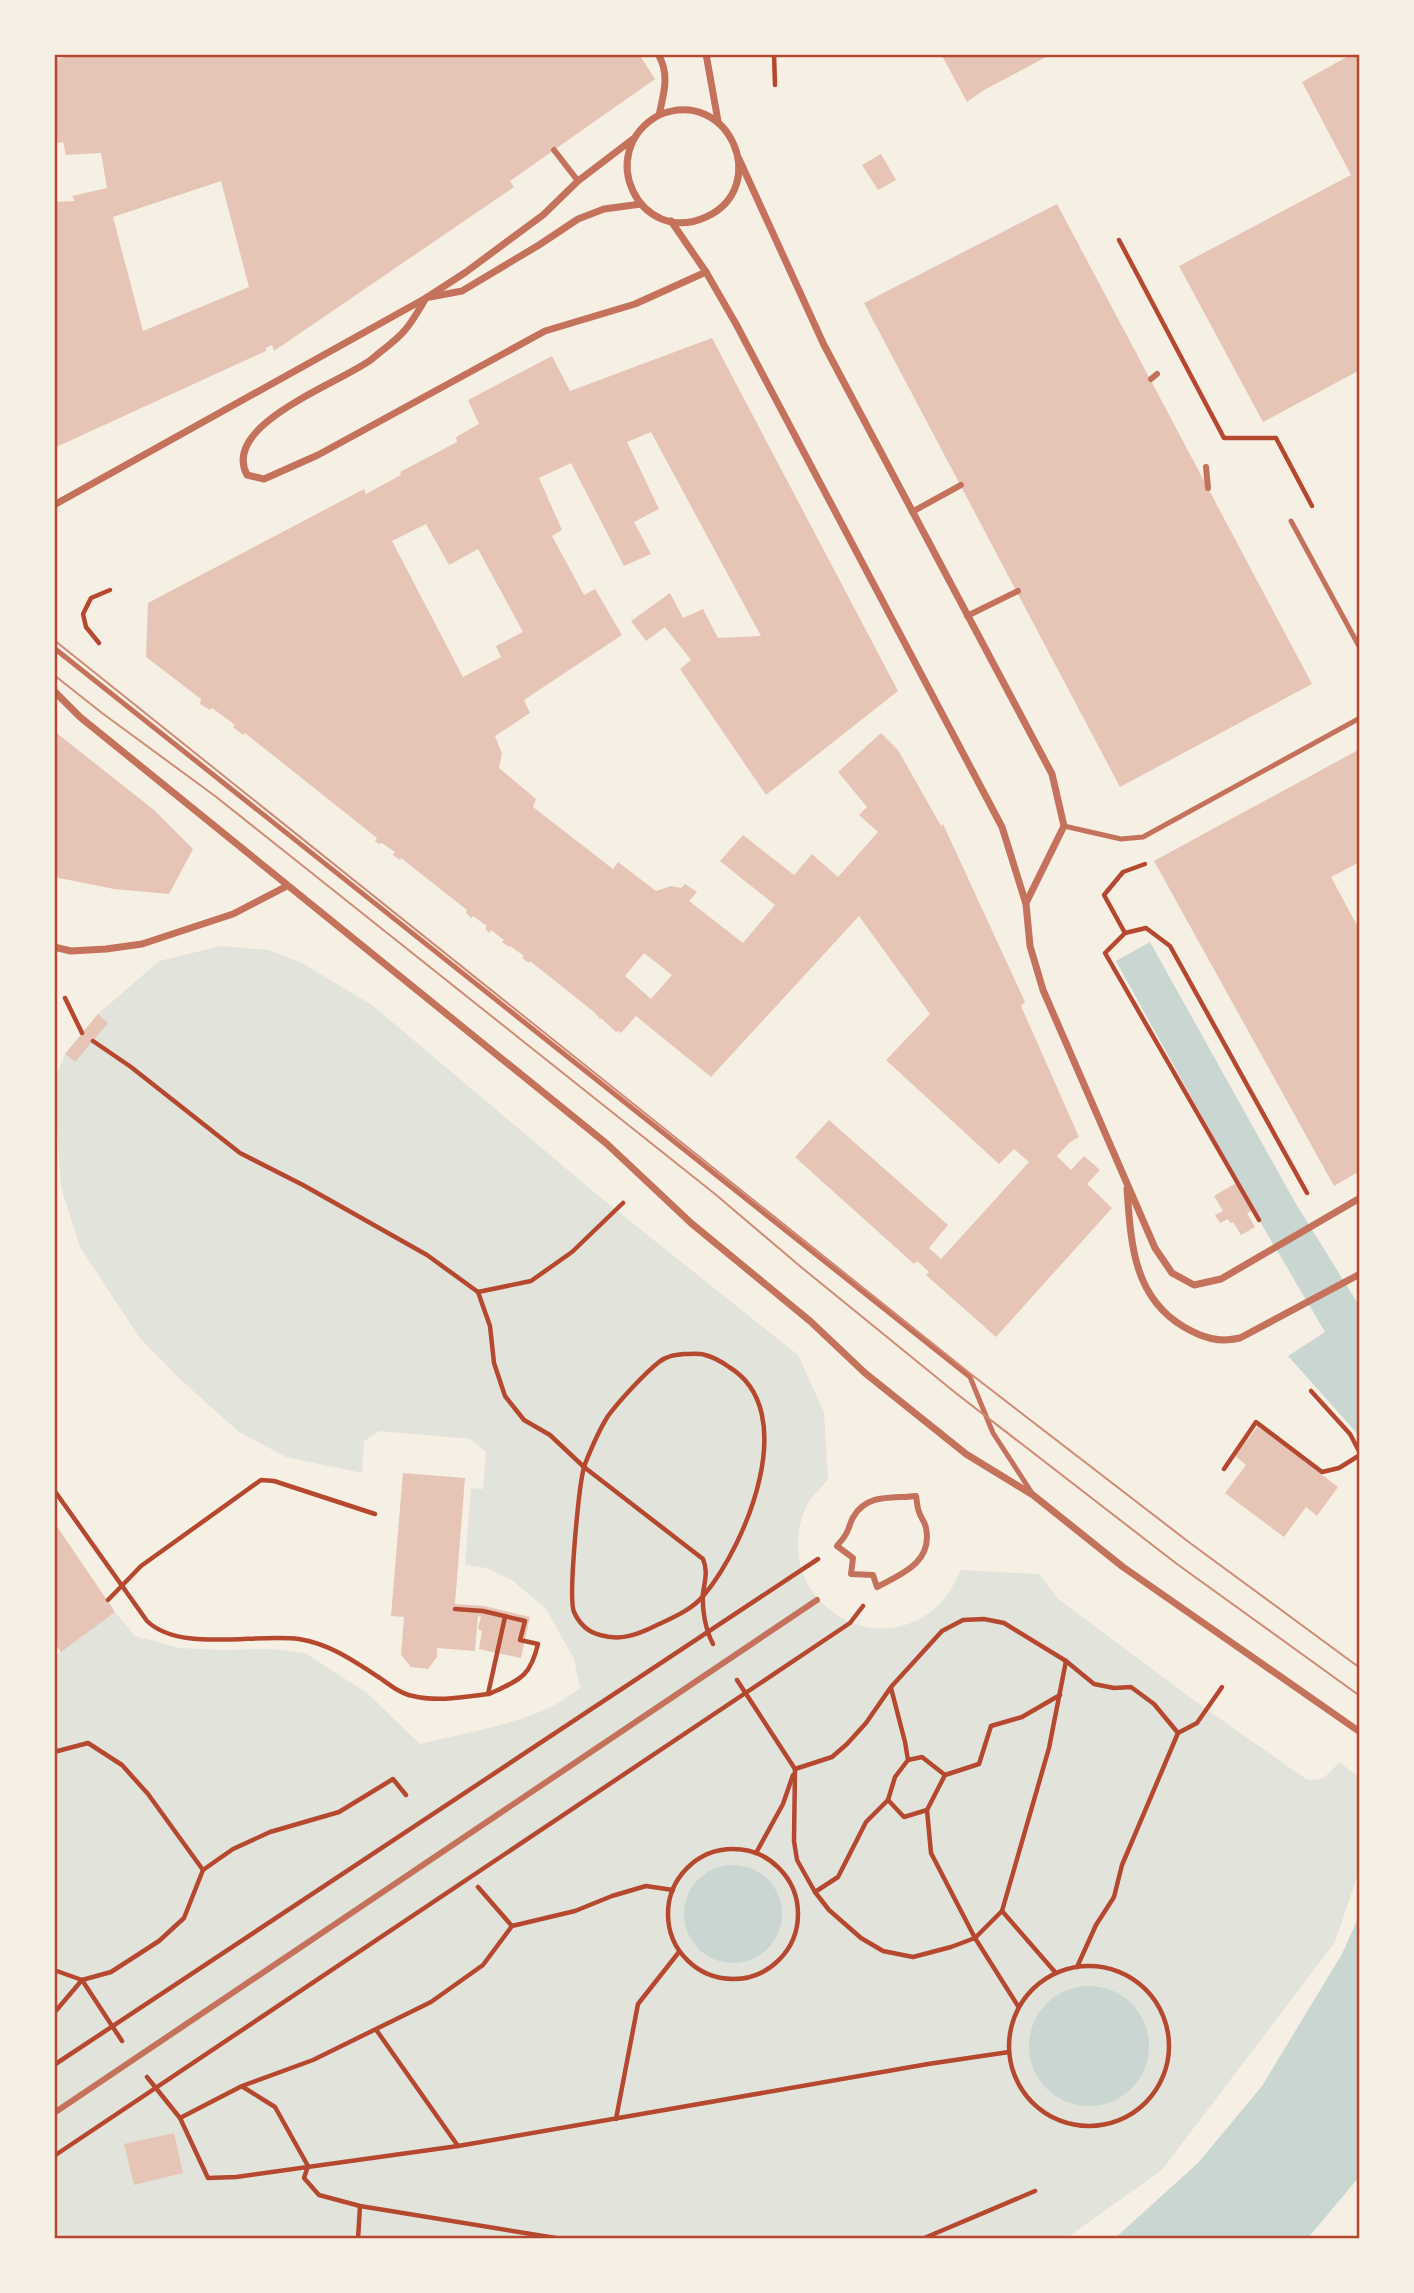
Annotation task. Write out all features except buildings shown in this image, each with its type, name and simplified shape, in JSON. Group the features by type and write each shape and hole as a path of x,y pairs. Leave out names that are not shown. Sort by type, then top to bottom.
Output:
{"street":[{"path":"658,54 664,63 666,83 659,115"},
{"path":"706,54 718,121 734,142 738,159 824,345 1052,774 1064,826 1026,904"},
{"path":"54,505 425,298 466,272 543,215 578,181 633,139 644,125 659,115 676,110 693,110 718,121"},
{"path":"633,139 627,155 631,190 641,204 655,215 671,221 698,220 721,207 736,185 738,159"},
{"path":"554,150 578,181"},
{"path":"641,204 604,209 578,219 462,291 425,298 404,331 370,361 275,415 251,436 244,450 242,465 247,475 264,479 318,455 545,331 635,304 706,272"},
{"path":"671,221 706,272 765,377 1002,827 1026,904 1030,946 1043,990 1155,1248 1172,1273 1194,1285 1221,1279 1360,1199"},
{"path":"1206,467 1208,488"},
{"path":"912,512 961,485"},
{"path":"967,616 1018,591"},
{"path":"54,691 80,717 607,1144 691,1223 810,1321 865,1373 965,1454 1033,1495 1123,1567 1360,1731"},
{"path":"54,947 83,950 142,944 233,914 287,886"},
{"path":"1127,1185 1130,1228 1137,1268 1149,1296 1171,1320 1196,1335 1224,1342 1240,1338 1360,1274"},
{"path":"916,1496 919,1513 925,1524 925,1550 919,1561 910,1570 877,1587 873,1575 851,1574 853,1558 837,1546 859,1508 871,1500 883,1497 916,1496"},
{"path":"54,2113 817,1600"}],"lane":[{"path":"1291,521 1360,648"},
{"path":"54,648 971,1377 993,1433 1033,1495"},
{"path":"1064,826 1121,839 1143,837 1360,718"}],"path":[{"path":"774,54 775,85"},
{"path":"1119,240 1224,438 1276,438 1314,508 1291,521"},
{"path":"99,643 86,627 83,614 91,598 110,590"},
{"path":"1125,933 1104,895 1123,872 1156,860"},
{"path":"1259,1220 1105,953 1125,933 1146,928 1170,946 1307,1193"},
{"path":"65,998 82,1033"},
{"path":"93,1041 131,1067 240,1153 427,1255 478,1292 490,1326 494,1363 505,1396 524,1420 550,1435 584,1467 703,1559 707,1568 703,1597 707,1633 795,1769 794,1841 797,1860 829,1910 861,1938 883,1951 913,1957 975,1938 1002,1911 1049,1748 1066,1661"},
{"path":"478,1292 531,1281 572,1252 623,1203"},
{"path":"706,1355 742,1375 761,1406 765,1440 758,1487 730,1558 703,1597 681,1614 639,1634 613,1639 589,1632 573,1610 572,1573 584,1467 608,1417 659,1362 671,1356 706,1355"},
{"path":"1224,1469 1256,1422 1322,1472 1339,1468 1360,1454 1350,1434 1311,1391"},
{"path":"108,1600 141,1566 261,1480 274,1481 375,1514"},
{"path":"54,1490 147,1621 156,1630 170,1636 296,1639 321,1644 351,1659 410,1696 430,1699 488,1694 521,1679 534,1661 538,1644 520,1640 525,1621 483,1611 455,1609"},
{"path":"54,2065 801,1571"},
{"path":"488,1694 505,1617"},
{"path":"795,1769 832,1757 847,1744 866,1723 891,1687 942,1630 963,1620 984,1619 1004,1623 1066,1661 1094,1684 1114,1688 1131,1687 1154,1704 1178,1733"},
{"path":"54,2156 850,1623"},
{"path":"1077,1967 1096,1925 1114,1897 1122,1866 1178,1733 1197,1723 1222,1686"},
{"path":"891,1687 908,1760"},
{"path":"1018,2006 975,1938 931,1853 927,1810 945,1775 979,1764 991,1726 1022,1717 1060,1695"},
{"path":"54,1752 88,1743 122,1765 148,1794 203,1870"},
{"path":"815,1892 838,1877 866,1822 888,1800 895,1777 908,1760 922,1757 945,1775"},
{"path":"756,1853 783,1804 795,1769"},
{"path":"54,2013 82,1980 111,1972 159,1941 184,1918 203,1870 233,1849 270,1832 339,1812 393,1779 407,1794"},
{"path":"888,1800 904,1817 927,1810"},
{"path":"736,1849 756,1853 775,1864 790,1881 797,1902 798,1924 791,1945 778,1962 759,1974 737,1980 715,1977 695,1967 679,1952 670,1932 668,1910 673,1890 683,1873 698,1859 716,1851 736,1849"},
{"path":"180,2119 242,2086 313,2060 377,2031 431,2002 483,1965 513,1926 575,1911 646,1886 673,1890"},
{"path":"478,1887 513,1926"},
{"path":"1002,1911 1055,1972"},
{"path":"616,2119 638,2004 679,1952"},
{"path":"1077,1967 1117,1970 1141,1984 1159,2005 1169,2031 1169,2059 1160,2085 1143,2107 1119,2122 1091,2127 1065,2123 1040,2110 1021,2090 1009,2052 1018,2006 1044,1979 1055,1972 1077,1967"},
{"path":"54,1970 82,1980 113,2027"},
{"path":"377,2031 458,2146"},
{"path":"155,2089 180,2119 208,2178 236,2177 458,2146 1009,2052"},
{"path":"242,2086 275,2106 308,2166 304,2178 319,2195 360,2206 562,2239"},
{"path":"922,2239 1035,2191"},
{"path":"358,2239 360,2206"}],"shaded area":[{"path":"1150,942 1296,1204 1360,1307 1360,1439 1288,1356 1325,1332 1262,1225 1116,961"},
{"path":"221,946 269,950 302,963 372,1005 601,1198 798,1355 824,1412 828,1480 812,1497 804,1511 799,1530 799,1557 806,1581 820,1601 840,1616 862,1626 886,1628 911,1623 939,1605 961,1570 1039,1574 1058,1599 1306,1779 1321,1779 1339,1762 1360,1778 1360,1868 1335,1942 1162,2170 1065,2239 54,2239 54,1656 115,1612 135,1636 180,1648 271,1649 305,1653 367,1693 420,1744 521,1719 553,1706 580,1688 574,1659 546,1609 512,1580 486,1568 465,1565 471,1488 483,1489 486,1452 470,1439 380,1431 364,1441 362,1473 286,1457 239,1432 181,1380 139,1337 80,1247 61,1187 54,1080 65,1054 98,1014 159,961"},
{"path":"723,1865 743,1865 768,1879 779,1895 782,1914 779,1933 768,1949 743,1963 723,1963 706,1955 692,1941 684,1924 684,1904 692,1887 706,1873"},
{"path":"1360,1914 1360,2176 1307,2239 1114,2239 1198,2163 1262,2086 1342,1954"},
{"path":"1089,1986 1112,1990 1132,2003 1145,2023 1149,2046 1145,2069 1132,2089 1112,2102 1089,2106 1066,2102 1046,2089 1033,2069 1029,2046 1033,2023 1046,2003 1066,1990"}],"tram line":[{"path":"54,640 972,1375 1190,1543 1360,1668"},
{"path":"54,675 215,796 715,1194 957,1394 1177,1564 1360,1696"}]}
